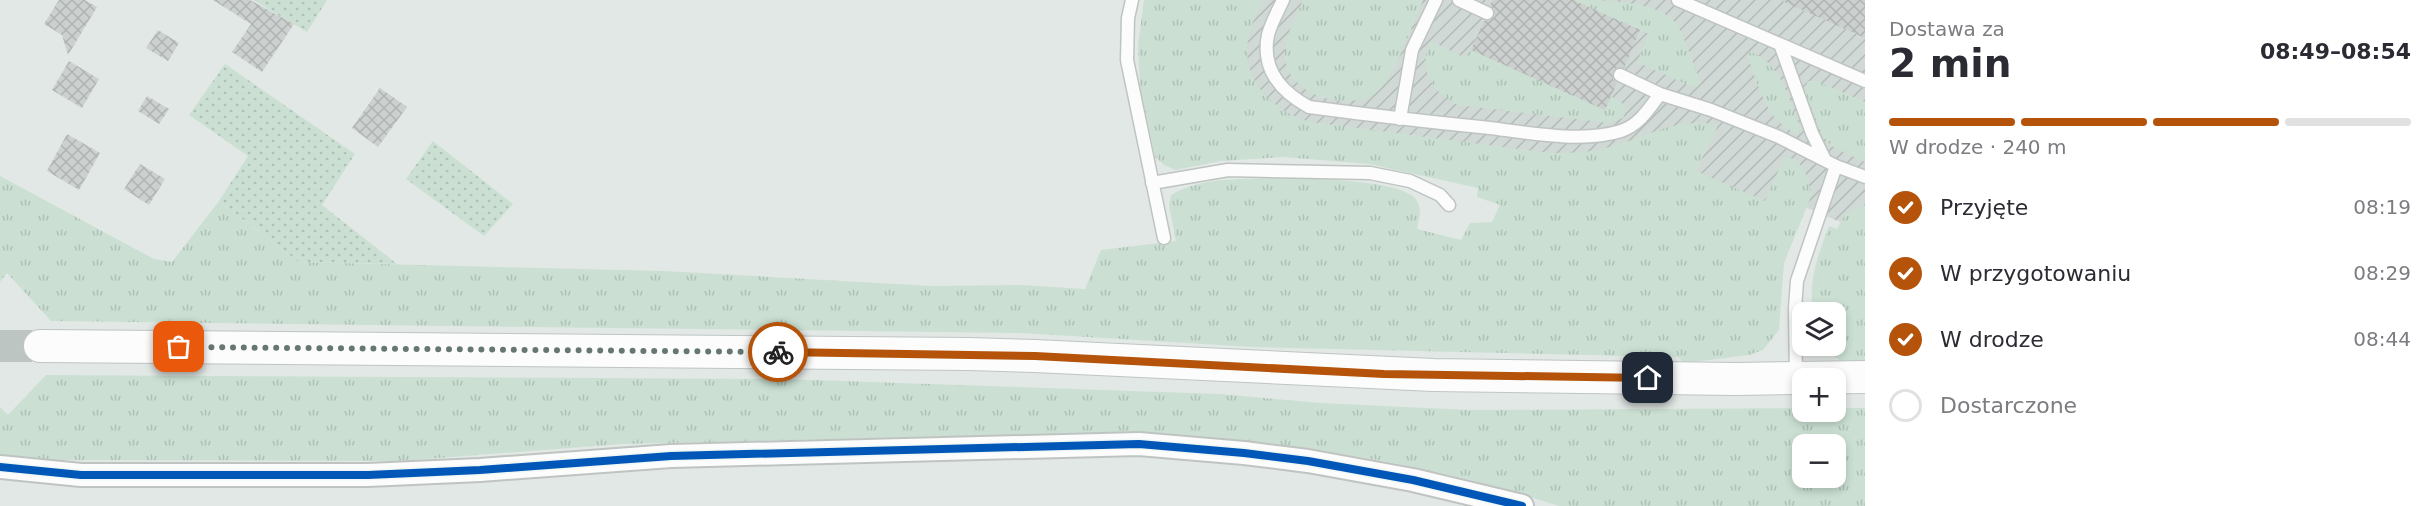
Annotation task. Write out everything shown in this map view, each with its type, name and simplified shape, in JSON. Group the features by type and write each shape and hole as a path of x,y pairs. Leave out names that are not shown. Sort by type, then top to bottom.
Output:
{"main road":[{"path":"40,346 1035,356 1433,375 1792,378"},
{"path":"1846,377 1865,377"}],"street":[{"path":"0,468 92,475 368,475 470,471 671,456 1139,444 1308,461 1413,480 1522,506"}],"lane":[{"path":"1132,0 1128,18 1127,60 1164,238"},
{"path":"1283,0 1268,34 1267,53 1279,86 1293,99 1309,107 1537,134 1598,136 1635,124 1660,94"},
{"path":"1400,118 1412,50 1436,0"},
{"path":"1459,0 1487,12"},
{"path":"1678,0 1865,81"},
{"path":"1780,44 1812,133 1830,163 1797,281 1796,368"},
{"path":"1620,75 1660,94 1711,110 1779,137 1830,163 1865,177"},
{"path":"1152,183 1228,170 1370,173 1410,181 1440,195 1449,205"}],"shaded area":[{"path":"1170,0 1865,0 1865,239 1850,226 1781,197 1767,212 1277,143"}],"green space":[{"path":"253,0 327,0 307,32"},
{"path":"1144,0 1262,0 1247,47 1249,67 1253,78 1268,98 1278,106 1288,113 1311,122 1550,153 1599,150 1661,129 1688,123 1718,125 1696,171 1765,201 1784,158 1789,157 1798,162 1805,172 1812,194 1784,263 1779,330 1763,350 1749,355 1684,363 1678,357 1253,347 1021,333 51,321 7,273 0,282 0,176 154,259 172,262 219,201 299,262 665,271 931,286 1021,285 1085,289 1101,250 1176,241 1169,205 1171,195 1190,187 1218,181 1324,179 1354,181 1402,190 1415,198 1420,209 1417,229 1461,240 1470,223 1492,222 1500,205 1477,197 1478,188 1369,164 1283,157 1221,161 1175,170 1164,165 1155,157 1140,88 1138,45"},
{"path":"1303,0 1423,0 1385,83 1368,97 1354,101 1339,101 1309,91 1297,82 1288,70 1285,56 1286,41"},
{"path":"1573,0 1598,0 1642,5 1666,15 1678,27 1701,83 1697,87 1690,86 1637,62 1649,34"},
{"path":"1431,41 1465,58 1471,50 1605,110 1611,96 1622,103 1626,111 1623,118 1609,123 1458,105 1441,94 1426,70 1425,60"},
{"path":"1751,52 1770,65 1783,84 1800,128 1798,134 1787,129 1771,112 1747,55"},
{"path":"225,64 355,154 322,205 397,264 299,262 219,201 248,156 189,115"},
{"path":"1808,81 1817,81 1865,102 1865,162 1833,147 1823,137 1804,89"},
{"path":"433,141 513,204 484,236 406,179"},
{"path":"1865,204 1865,364 1846,362 1834,356 1846,356 1846,302 1812,302 1813,279 1829,226 1837,229 1845,215"},
{"path":"46,375 783,379 1220,394 1321,403 1469,410 1792,408 1792,422 1846,422 1846,408 1865,408 1865,506 1559,506 1450,475 1338,453 1225,440 1112,433 622,444 401,461 36,460 0,455 0,407 8,415"}],"building":[{"path":"59,0 85,0 97,7 68,55 62,35 44,24"},
{"path":"213,0 250,0 294,24 262,72 232,52 251,24"},
{"path":"1493,0 1573,0 1640,30 1624,68 1616,68 1612,72 1613,79 1617,83 1605,110 1471,50 1484,21 1491,20 1495,16 1494,9 1490,5"},
{"path":"1780,0 1865,0 1865,38"},
{"path":"158,30 179,43 168,61 146,48"},
{"path":"69,61 99,79 82,108 52,90"},
{"path":"380,88 407,107 378,147 352,128"},
{"path":"147,96 169,109 159,124 138,111"},
{"path":"67,134 100,153 79,190 47,171"},
{"path":"140,164 165,179 149,205 124,189"}],"tunnel":[{"path":"0,346 40,346"}],"cycle path":[{"path":"0,467 81,475 368,475 480,470 671,456 1139,444 1308,461 1413,480 1522,506"}],"way so far":[{"path":"179,347 778,352"}],"route":[{"path":"778,352 1035,356 1384,374 1648,378"}]}
